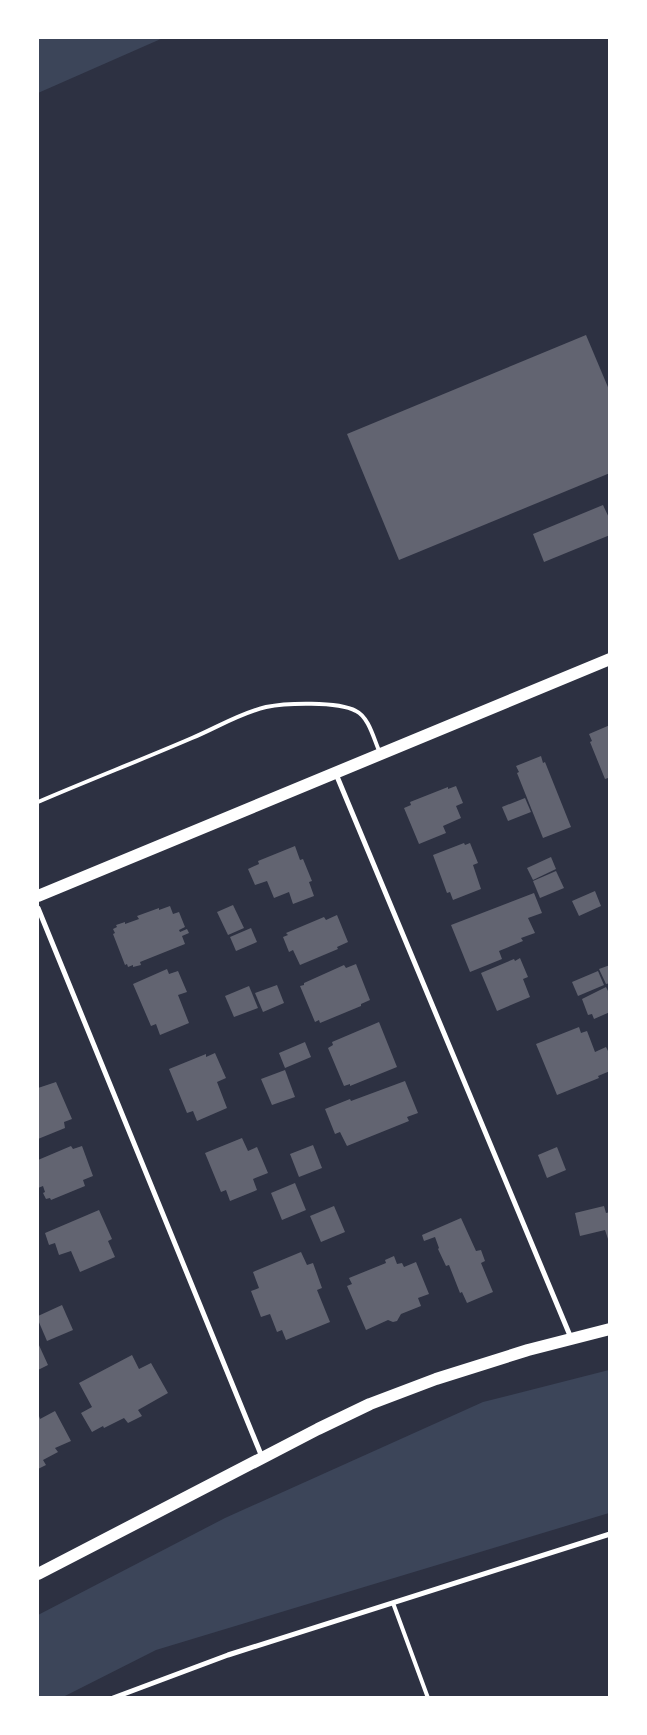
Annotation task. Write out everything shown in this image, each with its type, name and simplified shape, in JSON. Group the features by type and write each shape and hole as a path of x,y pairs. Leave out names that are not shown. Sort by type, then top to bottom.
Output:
{"main road":[{"path":"38,896 610,659"},
{"path":"38,1574 263,1457 370,1404 528,1350 610,1329"}],"street":[{"path":"335,772 572,1339"},
{"path":"38,908 263,1457"},
{"path":"113,1698 228,1655 610,1534"}],"lane":[{"path":"38,802 193,738 245,714 266,707 332,705 356,711 365,721 380,754"},
{"path":"393,1603 428,1698"}],"shaded area":[{"path":"38,38 163,38 38,93"},
{"path":"609,1370 609,1513 156,1650 63,1697 38,1697 38,1615 225,1518 483,1402"}],"building":[{"path":"586,335 610,392 610,473 399,560 347,434"},
{"path":"603,505 610,520 610,535 544,562 533,534"},
{"path":"610,725 610,781 608,778 605,779 590,742 592,741 589,734"},
{"path":"541,756 571,827 543,838 517,773 519,772 516,766"},
{"path":"456,786 463,803 456,806 461,818 443,826 446,833 419,844 404,808 411,805 410,802 448,787 448,789"},
{"path":"525,798 531,812 508,821 502,807"},
{"path":"464,843 465,845 470,843 478,863 473,865 481,889 453,900 450,892 447,893 433,855"},
{"path":"295,846 300,860 303,859 312,881 309,882 314,896 293,904 289,892 274,898 267,881 255,885 248,869 259,864 258,861"},
{"path":"551,857 556,869 533,880 527,868"},
{"path":"556,871 564,888 540,898 533,881"},
{"path":"595,891 601,906 579,916 572,901"},
{"path":"534,893 542,913 528,918 535,933 521,938 523,941 499,951 502,959 470,972 451,925"},
{"path":"233,905 244,928 228,935 217,912"},
{"path":"170,906 173,914 179,912 185,927 179,930 180,932 187,929 189,933 182,936 185,944 140,962 141,965 128,967 127,964 125,965 113,934 115,933 113,929 117,927 116,925 125,922 125,924 139,919 137,916"},
{"path":"337,915 348,942 337,947 338,949 300,965 293,950 289,952 283,937 288,935 286,933 324,917 326,920"},
{"path":"251,928 257,942 236,951 230,937"},
{"path":"520,958 528,977 523,979 530,997 497,1011 481,973"},
{"path":"356,964 370,1000 361,1004 361,1006 320,1023 319,1020 315,1022 300,986 344,965 346,968"},
{"path":"610,965 610,983 606,984 599,969"},
{"path":"167,969 169,974 178,971 187,992 178,995 189,1023 160,1035 156,1024 151,1026 133,984"},
{"path":"598,971 604,985 578,996 572,982"},
{"path":"277,985 284,1003 263,1012 255,993"},
{"path":"249,986 258,1008 234,1017 225,996"},
{"path":"606,987 610,995 610,1012 594,1019 592,1014 588,1015 582,999"},
{"path":"379,1022 397,1067 350,1086 350,1084 344,1086 328,1048 333,1045 332,1042"},
{"path":"579,1027 581,1033 587,1031 595,1052 606,1047 610,1055 610,1071 598,1076 599,1078 557,1095 536,1044"},
{"path":"305,1042 311,1057 285,1068 279,1053"},
{"path":"215,1053 226,1078 217,1082 227,1108 197,1121 193,1111 187,1113 169,1069 206,1054 206,1057"},
{"path":"285,1070 295,1097 272,1105 261,1079"},
{"path":"405,1081 418,1113 407,1117 409,1121 347,1146 340,1132 335,1134 325,1109"},
{"path":"56,1082 72,1119 64,1122 65,1128 38,1139 38,1088"},
{"path":"242,1138 248,1151 257,1147 268,1173 253,1179 257,1190 230,1201 226,1190 221,1192 205,1153"},
{"path":"313,1145 322,1168 299,1177 290,1154"},
{"path":"71,1146 73,1149 82,1146 93,1176 83,1180 85,1186 51,1200 50,1198 46,1199 43,1193 45,1192 43,1186 38,1188 38,1160"},
{"path":"557,1147 566,1170 547,1178 538,1155"},
{"path":"295,1183 306,1210 282,1220 271,1193"},
{"path":"334,1206 345,1232 321,1242 310,1216"},
{"path":"604,1206 606,1213 610,1212 610,1245 605,1230 580,1236 575,1213"},
{"path":"99,1210 112,1239 108,1241 115,1257 80,1272 71,1251 59,1255 55,1243 49,1245 45,1233"},
{"path":"461,1218 476,1251 481,1250 485,1261 481,1263 493,1292 467,1303 462,1292 460,1293 449,1265 446,1266 435,1237 424,1241 422,1235"},
{"path":"301,1252 307,1265 313,1263 322,1288 317,1290 330,1322 286,1340 282,1330 277,1332 270,1314 261,1317 251,1291 259,1288 253,1272"},
{"path":"394,1256 397,1264 402,1263 404,1267 416,1262 429,1294 418,1298 421,1306 401,1314 397,1321 388,1320 366,1330 347,1286 352,1284 349,1278 386,1263 385,1260"},
{"path":"62,1305 73,1330 47,1341 38,1316"},
{"path":"38,1343 48,1365 38,1370"},
{"path":"132,1355 139,1369 151,1363 168,1393 138,1410 142,1416 128,1423 124,1418 92,1432 81,1413 92,1407 79,1383"},
{"path":"55,1411 71,1441 55,1448 58,1452 43,1460 46,1465 38,1469 38,1413 40,1419"}]}
